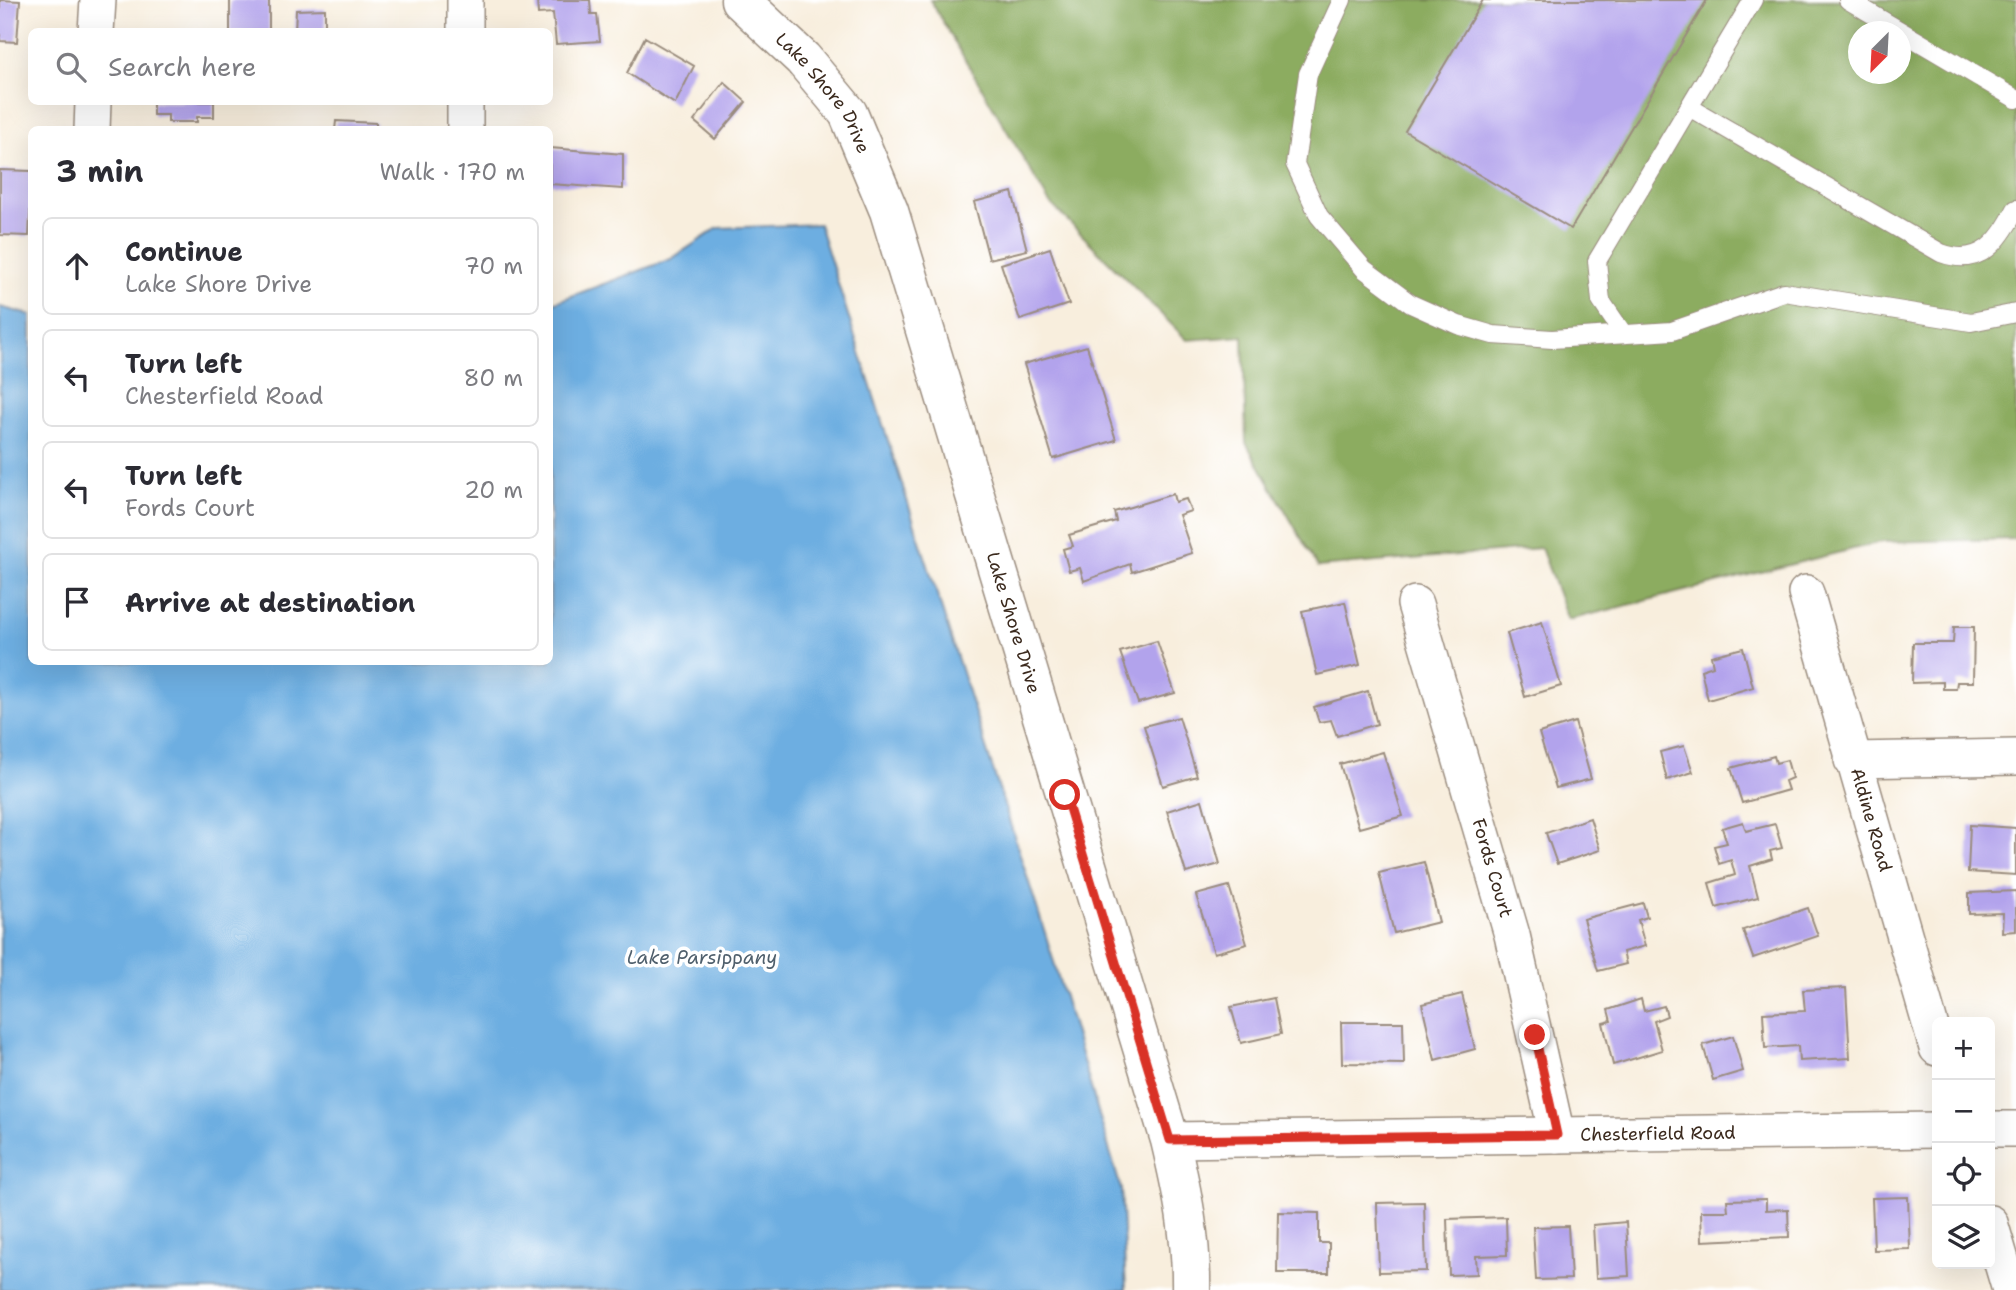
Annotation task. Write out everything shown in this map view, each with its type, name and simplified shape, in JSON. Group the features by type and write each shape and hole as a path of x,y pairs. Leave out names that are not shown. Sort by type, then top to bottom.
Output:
{"street":[{"path":"96,28 98,0"},
{"path":"465,0 465,28"},
{"name":"Lake Shore Drive","path":"740,0 803,59 848,114 889,211 1170,1140 1184,1194 1191,1261 1191,1290"},
{"path":"92,126 93,105"},
{"path":"465,105 465,126"},
{"name":"Aldine Road","path":"1806,593 1932,1031"},
{"name":"Fords Court","path":"1415,604 1512,935 1557,1135"},
{"path":"1852,760 2016,757"},
{"path":"1995,1129 2016,1129"},
{"name":"Chesterfield Road","path":"1170,1140 1932,1130"},
{"path":"1995,1240 2010,1290"}],"lane":[{"path":"1622,332 1601,300 1597,261 1753,0"},
{"path":"1848,0 2016,99"},
{"path":"1338,2 1308,74 1295,163 1319,216 1364,269 1411,304 1458,325 1493,335 1552,339 1622,332 1672,331 1784,292 1971,321 2016,313"},
{"path":"1689,107 1941,254 1956,259 1982,253 2000,239 2016,209"}],"green space":[{"path":"930,0 2016,0 2016,539 1881,542 1568,620 1541,548 1318,567 1246,443 1243,336 1187,340 1049,202"}],"water":[{"name":"Lake Parsippany","path":"819,224 1046,936 1121,1189 1126,1290 0,1290 0,307 28,314 28,665 553,665 553,303 671,259 718,228"}],"building":[{"path":"0,0 20,1 17,42 0,41"},
{"path":"230,0 269,0 269,28 230,28"},
{"path":"537,0 590,0 591,14 597,14 600,41 556,44 553,13 538,14"},
{"path":"1483,0 1707,0 1571,229 1405,131"},
{"path":"325,9 325,28 295,28 296,10"},
{"path":"645,37 694,66 675,104 627,73"},
{"path":"724,82 746,102 715,139 694,121"},
{"path":"153,105 214,105 214,117 197,117 197,122 168,122 168,115 153,115"},
{"path":"336,121 376,123 376,126 335,126"},
{"path":"553,148 623,154 623,189 553,184"},
{"path":"0,170 28,171 28,236 0,235"},
{"path":"1012,192 1027,250 989,259 974,202"},
{"path":"1050,248 1069,304 1020,320 1001,264"},
{"path":"1087,346 1116,440 1053,459 1024,364"},
{"path":"1173,494 1175,502 1186,499 1191,511 1179,515 1192,553 1132,572 1130,564 1084,581 1080,568 1069,571 1063,549 1073,546 1069,535 1116,521 1114,512"},
{"path":"1345,602 1360,665 1317,675 1302,611"},
{"path":"1542,622 1561,686 1525,697 1507,633"},
{"path":"1954,627 1974,627 1973,682 1957,682 1956,689 1943,689 1943,682 1912,683 1913,643 1953,643"},
{"path":"1157,641 1175,693 1138,703 1120,652"},
{"path":"1743,648 1753,687 1708,700 1701,670 1713,666 1711,656"},
{"path":"1368,691 1377,724 1337,736 1331,720 1319,722 1314,707"},
{"path":"1179,717 1197,776 1163,786 1144,726"},
{"path":"1575,722 1591,779 1556,788 1539,733"},
{"path":"1684,746 1693,772 1667,780 1660,752"},
{"path":"1383,752 1403,816 1359,828 1340,764"},
{"path":"1774,756 1776,763 1787,760 1792,778 1785,781 1788,790 1742,803 1731,768"},
{"path":"1202,800 1220,864 1186,873 1167,811"},
{"path":"1590,818 1600,850 1557,864 1546,833"},
{"path":"1743,822 1746,831 1775,824 1782,848 1770,851 1772,859 1750,866 1758,897 1716,908 1709,883 1735,875 1731,860 1719,864 1714,846 1727,843 1722,828"},
{"path":"1970,825 2016,828 2016,875 1968,872"},
{"path":"1424,862 1439,922 1394,933 1379,873"},
{"path":"1229,886 1247,944 1214,953 1196,895"},
{"path":"2016,891 2016,931 2002,932 2003,913 1969,914 1969,893"},
{"path":"1643,903 1647,917 1638,920 1645,946 1623,952 1626,964 1598,971 1583,919"},
{"path":"1808,908 1818,936 1753,958 1743,930"},
{"path":"1846,988 1850,1058 1799,1061 1798,1046 1765,1048 1763,1013 1805,1011 1803,990"},
{"path":"1462,994 1475,1049 1435,1060 1422,1004"},
{"path":"1274,998 1281,1034 1241,1043 1231,1007"},
{"path":"1641,999 1644,1011 1664,1006 1667,1016 1654,1021 1662,1050 1613,1065 1603,1023 1611,1021 1608,1010"},
{"path":"1341,1022 1403,1022 1404,1064 1342,1063"},
{"path":"1733,1036 1743,1071 1713,1080 1703,1045"},
{"path":"1908,1197 1910,1249 1874,1250 1872,1198"},
{"path":"1766,1199 1766,1210 1788,1209 1789,1237 1702,1241 1701,1211 1728,1211 1727,1200"},
{"path":"1424,1202 1426,1271 1379,1272 1377,1203"},
{"path":"1278,1212 1319,1213 1319,1243 1329,1243 1329,1273 1277,1273"},
{"path":"1506,1217 1507,1255 1476,1256 1477,1274 1449,1275 1447,1219"},
{"path":"1626,1222 1629,1276 1596,1278 1593,1225"},
{"path":"1568,1226 1571,1279 1536,1280 1533,1227"}],"route":[{"path":"1065,795 1170,1140 1557,1135 1535,1035"}]}
